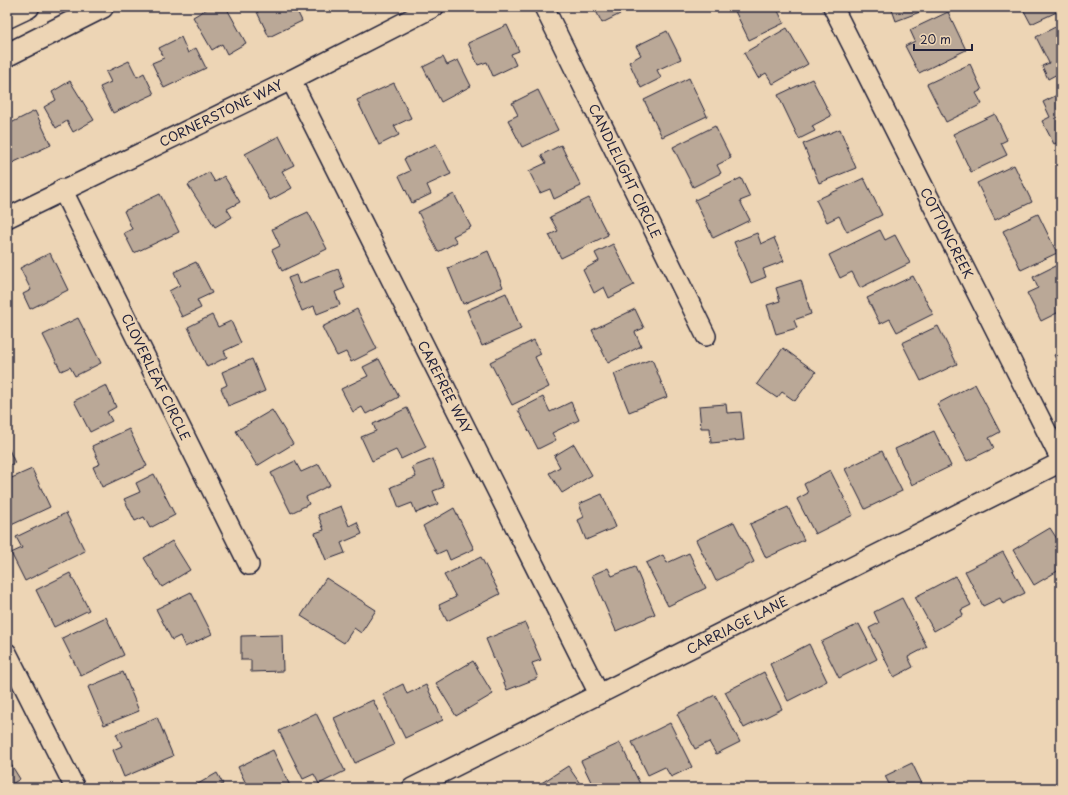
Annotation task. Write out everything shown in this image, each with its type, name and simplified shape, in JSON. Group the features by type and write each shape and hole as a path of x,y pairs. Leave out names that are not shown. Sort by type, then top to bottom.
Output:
{"main road":[{"path":"7,17 28,7"},
{"path":"7,55 102,7"}],"street":[{"name":"CORNERSTONE WAY","path":"7,218 62,189 291,80 434,7"},
{"name":"CANDLELIGHT CIRCLE","path":"544,7 706,336"},
{"name":"COTTONCREEK","path":"833,7 1061,461"},
{"name":"CAREFREE WAY","path":"291,80 599,694"},
{"name":"CLOVERLEAF CIRCLE","path":"62,189 249,565"},
{"name":"CARRIAGE LANE","path":"412,788 1061,461"},
{"path":"7,653 75,788"}],"building":[{"path":"210,7 226,7 246,43 227,54 222,44 212,50 193,17"},
{"path":"266,7 295,7 302,21 269,37 257,12"},
{"path":"594,7 634,7 602,23"},
{"path":"733,7 776,7 784,23 749,40"},
{"path":"891,7 933,7 896,21"},
{"path":"1022,7 1061,7 1061,10 1031,24"},
{"path":"948,12 966,50 919,73 905,46 915,41 910,30"},
{"path":"1061,24 1061,72 1048,79 1042,66 1049,63 1036,37"},
{"path":"507,25 519,51 511,54 516,65 493,76 487,62 478,65 468,43"},
{"path":"787,28 808,64 773,84 766,73 758,78 744,53"},
{"path":"667,31 681,59 657,70 661,78 641,88 629,62 641,55 636,46"},
{"path":"181,37 188,53 196,48 206,68 164,88 152,63 164,58 159,48"},
{"path":"443,57 447,65 458,60 471,86 441,102 423,67"},
{"path":"129,61 137,77 144,73 154,94 113,113 100,87 111,82 106,72"},
{"path":"970,64 982,90 976,93 982,104 946,122 927,84"},
{"path":"689,78 707,116 662,137 644,100"},
{"path":"812,79 831,116 812,126 815,131 799,139 778,95"},
{"path":"70,81 94,120 73,132 67,121 56,128 44,107 56,100 52,92"},
{"path":"394,83 411,118 394,126 399,135 379,145 357,100"},
{"path":"538,90 558,130 522,147 508,120 518,115 512,103"},
{"path":"1061,93 1061,141 1054,144 1042,121 1050,117 1043,102"},
{"path":"35,111 51,145 10,164 7,158 7,137 11,135 7,125"},
{"path":"995,114 1007,140 1001,143 1007,155 971,172 953,134"},
{"path":"715,126 731,158 717,165 721,173 693,187 673,147"},
{"path":"840,129 856,168 819,183 803,144"},
{"path":"279,136 294,165 282,171 292,188 270,200 245,154"},
{"path":"436,144 451,174 427,185 431,194 412,203 399,176 410,171 404,159"},
{"path":"561,145 581,186 554,199 550,189 540,193 529,171 546,163 541,155"},
{"path":"1014,165 1032,202 995,220 977,183"},
{"path":"209,172 215,182 224,176 240,202 227,209 232,217 215,227 188,185"},
{"path":"741,178 750,197 740,201 750,220 713,238 695,200"},
{"path":"864,178 882,215 847,232 839,216 827,222 816,200"},
{"path":"160,194 179,232 134,253 124,233 132,229 124,211"},
{"path":"454,194 471,227 453,236 457,242 438,252 418,212"},
{"path":"589,198 608,235 561,258 549,235 558,231 550,217"},
{"path":"308,212 327,249 282,271 272,250 280,246 272,229"},
{"path":"1038,214 1057,253 1021,270 1003,231"},
{"path":"880,230 885,240 895,235 910,263 860,288 852,272 840,278 829,255"},
{"path":"757,233 761,244 774,238 784,261 763,269 766,277 751,283 734,242"},
{"path":"613,244 634,285 609,298 604,287 594,293 583,270 599,261 595,253"},
{"path":"488,251 503,287 463,304 448,268"},
{"path":"50,253 68,290 30,309 23,294 31,290 20,268"},
{"path":"196,262 212,293 197,300 201,308 182,317 169,291 180,285 174,272"},
{"path":"1061,263 1061,311 1041,321 1027,293 1038,288 1033,277"},
{"path":"338,269 345,288 335,292 340,305 317,314 314,306 302,311 288,278 296,275 299,284"},
{"path":"913,276 933,314 897,332 890,319 880,324 867,298"},
{"path":"801,280 811,314 794,320 797,328 776,334 767,305 780,301 776,288"},
{"path":"506,293 521,329 482,346 467,310"},
{"path":"357,309 377,349 351,362 346,352 337,356 322,327"},
{"path":"635,309 644,328 635,332 641,346 608,363 592,330"},
{"path":"212,315 218,327 231,321 241,343 224,351 227,357 207,367 188,327"},
{"path":"78,318 101,363 75,376 70,367 61,371 43,335"},
{"path":"938,326 957,364 921,381 902,343"},
{"path":"534,340 541,354 535,357 549,387 512,405 490,362"},
{"path":"783,348 816,372 795,401 782,392 777,398 757,384"},
{"path":"1061,352 1061,370 1054,355"},
{"path":"252,359 265,391 228,406 221,388 227,385 222,372"},
{"path":"379,359 399,397 366,414 362,407 353,412 341,389 368,376 363,367"},
{"path":"652,359 667,397 629,412 614,374"},
{"path":"975,384 1000,432 989,438 994,448 967,461 937,404"},
{"path":"106,385 116,407 107,412 112,421 90,432 74,401"},
{"path":"543,397 550,412 571,402 579,420 552,433 556,440 538,449 518,410"},
{"path":"726,404 727,413 741,412 744,440 711,443 710,428 701,428 699,406"},
{"path":"407,408 426,447 401,459 396,450 372,461 361,437 376,431 373,424"},
{"path":"272,410 293,444 257,466 236,431"},
{"path":"129,429 147,466 102,487 93,467 100,464 92,446"},
{"path":"934,431 951,466 912,485 895,449"},
{"path":"574,444 592,475 562,493 549,473 560,467 554,456"},
{"path":"7,445 15,463 7,466"},
{"path":"882,451 902,491 865,509 845,469"},
{"path":"433,459 444,487 433,491 438,504 416,513 412,503 399,508 391,487 416,477 412,467"},
{"path":"295,461 301,472 319,464 330,485 306,497 309,504 291,513 271,473"},
{"path":"32,469 50,507 7,527 7,480"},
{"path":"830,470 853,515 815,534 797,499 808,493 804,484"},
{"path":"154,474 175,515 150,528 144,517 135,521 124,499 140,492 136,483"},
{"path":"602,494 616,527 586,540 578,520 584,517 579,504"},
{"path":"341,506 349,526 357,522 362,534 341,543 345,553 326,560 315,533 324,530 318,515"},
{"path":"788,507 804,540 766,558 750,524"},
{"path":"454,508 474,549 450,560 446,550 437,554 423,526"},
{"path":"66,513 85,551 25,581 11,553 22,548 16,537"},
{"path":"734,522 754,562 716,581 696,540"},
{"path":"1050,528 1061,545 1061,569 1034,585 1013,550"},
{"path":"172,541 190,570 162,587 144,558"},
{"path":"1003,552 1025,593 1003,604 1000,598 983,606 965,571"},
{"path":"689,553 706,588 668,606 646,563 663,555 667,563"},
{"path":"481,557 500,594 447,621 439,605 456,597 444,575"},
{"path":"635,567 655,614 616,631 592,575 608,568 612,576"},
{"path":"70,573 89,610 54,627 36,590"},
{"path":"955,576 971,605 961,610 963,615 934,631 915,597"},
{"path":"326,578 376,610 361,633 354,628 344,643 301,616"},
{"path":"191,592 212,634 185,647 180,636 172,640 156,609"},
{"path":"902,598 927,647 908,657 913,667 894,677 869,628 879,623 874,612"},
{"path":"106,617 124,655 81,676 62,638"},
{"path":"525,623 541,660 532,663 538,678 507,690 486,639"},
{"path":"859,624 877,659 839,678 821,642"},
{"path":"282,635 283,671 251,672 251,660 241,660 241,636"},
{"path":"809,644 827,681 788,701 770,664"},
{"path":"473,661 493,694 456,716 436,683"},
{"path":"123,672 139,711 104,725 88,687"},
{"path":"764,672 782,709 744,728 725,692"},
{"path":"403,684 407,694 426,685 443,720 405,738 383,694"},
{"path":"715,695 740,742 716,754 709,742 695,749 677,714"},
{"path":"373,700 394,745 355,763 334,718"},
{"path":"316,713 345,771 319,784 314,774 303,779 279,731"},
{"path":"157,717 173,756 124,777 113,750 122,746 116,734"},
{"path":"670,723 692,767 671,777 665,767 648,775 632,742"},
{"path":"620,743 642,788 594,788 581,761"},
{"path":"273,750 291,788 248,788 238,767"},
{"path":"7,758 20,779 7,787"},
{"path":"912,763 924,788 891,788 885,776"},
{"path":"568,766 583,788 543,788 540,784"},
{"path":"217,773 223,784 216,788 191,788"}]}
